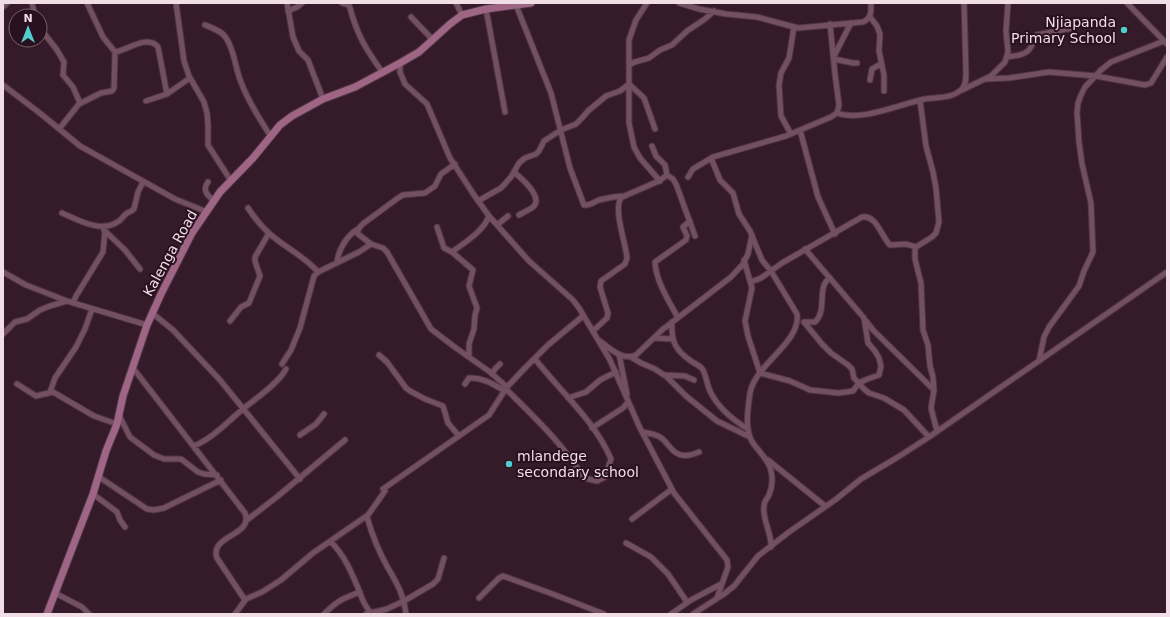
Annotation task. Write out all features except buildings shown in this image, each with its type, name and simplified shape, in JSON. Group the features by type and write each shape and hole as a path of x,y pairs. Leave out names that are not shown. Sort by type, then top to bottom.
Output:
{"main road":[{"name":"Kalenga Road","path":"47,614 99,477 106,451 117,424 123,396 147,325 192,234 220,192 253,158 280,126 292,116 323,99 355,87 419,52 432,39 462,15 486,9 531,3"}],"street":[{"path":"3,7 7,3"},
{"path":"59,129 80,103 101,93 114,90 116,52 103,37 87,3"},
{"path":"176,3 182,51 186,69 200,94 207,113 208,145 231,181"},
{"path":"287,3 293,37 299,51 308,60 323,99"},
{"path":"288,11 302,3"},
{"path":"342,3 349,5 357,32 382,73"},
{"path":"456,3 462,15"},
{"path":"647,3 636,20 629,40 629,123 634,147 640,158 660,181"},
{"path":"679,3 699,9 726,14 757,17 803,28 830,24 863,22 868,20 870,16 871,3"},
{"path":"962,90 966,73 964,3"},
{"path":"688,177 693,169 712,158 791,134 837,113 849,115 870,113 920,100 946,96 954,94 986,79 998,71 1007,57 1006,31 1008,3"},
{"path":"1039,360 1046,332 1079,286 1092,254 1092,208 1081,159 1077,113 1081,95 1085,87 1111,62 1166,42 1127,3"},
{"path":"516,5 552,93 570,168 584,205 587,206 597,201 614,196 625,196"},
{"path":"486,9 505,112"},
{"path":"629,65 648,58 660,50 672,45 687,31 714,11"},
{"path":"870,16 877,26 880,34 879,51 884,75 884,91"},
{"path":"411,17 432,39"},
{"path":"834,58 851,23"},
{"path":"830,24 839,105 837,113"},
{"path":"205,25 217,31 226,39 231,49 246,96 270,137"},
{"path":"791,134 781,116 779,85 781,73 790,54 794,27"},
{"path":"1007,57 1020,55 1029,50 1036,35 1073,28"},
{"path":"48,39 63,60 63,74 73,88 80,103"},
{"path":"116,52 124,50 135,44 150,42 157,45 168,94"},
{"path":"986,79 1009,78 1049,72 1096,76 1145,85 1151,83 1167,57"},
{"path":"834,58 857,63"},
{"path":"400,63 402,79 411,91 427,104 446,150 478,201 489,216 529,261 573,300 598,339 616,372 642,432 672,488 727,560 728,567 717,598"},
{"path":"870,80 873,67 881,64"},
{"path":"146,101 168,94 190,78"},
{"path":"478,201 501,188 522,160 536,154 544,141 561,130 576,124 588,111 606,96 620,91 629,84"},
{"path":"629,84 644,98 655,129"},
{"path":"4,88 80,146 175,199 207,212"},
{"path":"920,100 926,146 936,188 939,222 936,233 914,250 921,283 923,330 930,351 930,366 934,390 931,408 937,432"},
{"path":"800,130 818,197 835,234"},
{"path":"652,146 656,156 665,165 667,175 673,179 676,184 695,236"},
{"path":"712,158 720,180 733,193 739,214 752,235 762,260 771,271 795,309 798,319 786,343 760,373 750,392 748,416 748,429 750,437 769,464 771,470 772,478 769,494 764,504 765,522 771,540 771,547"},
{"path":"337,263 339,255 350,234 402,196 425,193 433,188 441,174 455,164"},
{"path":"514,172 524,180 536,198 534,207 519,215"},
{"path":"593,331 607,318 608,314 600,287 600,281 625,264 626,261 627,252 618,209 619,200 660,181 667,175"},
{"path":"62,213 86,224 99,226 116,223 126,213 134,209 138,192 143,182"},
{"path":"208,182 205,186 205,190 208,196 214,201"},
{"path":"248,208 261,226 310,264 318,272"},
{"path":"452,252 484,225 489,216"},
{"path":"497,225 508,216"},
{"path":"751,282 862,217 872,219 890,245 906,244 916,247"},
{"path":"678,318 658,277 656,262 686,240 687,236 683,227 690,221"},
{"path":"99,226 125,250 140,269"},
{"path":"437,226 443,247 452,252 473,270 469,286 477,308 474,329 469,344 469,357"},
{"path":"358,229 358,234 371,244 383,248 387,252 432,329 492,374 567,453 584,478 597,481 605,477 611,459 602,443 592,428 535,358"},
{"path":"73,303 103,252 105,231"},
{"path":"230,321 241,307 249,303 260,276 255,257 269,233"},
{"path":"631,357 636,355 672,322 731,276 748,254 752,235"},
{"path":"282,364 295,342 309,299 314,276 318,272 359,252 371,244"},
{"path":"805,249 873,330 934,390"},
{"path":"744,260 752,288 745,321 748,336 760,373"},
{"path":"3,272 26,285 67,301 147,325"},
{"path":"693,614 728,591 758,556 861,479 937,432 1167,272"},
{"path":"804,322 814,322 819,316 822,310 822,294 824,285 830,278"},
{"path":"3,334 15,322 27,319 40,310 67,301"},
{"path":"50,392 55,378 76,347 85,329 92,309"},
{"path":"152,313 184,341 220,380 300,479"},
{"path":"235,614 245,600 282,580 313,553 366,517 384,490 489,415 506,389 535,358 548,345 583,316"},
{"path":"760,373 790,381 801,387 814,391 839,393 853,391 859,383 878,376 881,366 875,351 866,340 864,318"},
{"path":"798,319 804,322 826,349 852,369 854,378 869,393 884,398 904,410 929,437"},
{"path":"672,322 672,339 680,352 703,370 709,389 721,408 748,429"},
{"path":"654,338 672,339"},
{"path":"598,339 619,354 631,357 656,369 665,375 686,396 717,422 750,437"},
{"path":"592,428 623,408 628,401 619,354"},
{"path":"379,355 387,362 406,388 425,399 443,406 448,423 459,436"},
{"path":"492,374 494,369 500,364"},
{"path":"133,368 221,480 245,513 247,520"},
{"path":"194,446 212,436 280,378 286,369"},
{"path":"568,398 586,392 600,380 616,372"},
{"path":"665,375 686,376 694,380"},
{"path":"465,384 468,378 480,379 489,381 506,389"},
{"path":"17,384 36,396 50,392 94,416 117,424"},
{"path":"119,414 130,437 154,455 164,459 181,459 198,472 217,475"},
{"path":"300,435 316,424 324,414"},
{"path":"642,432 651,433 660,437 675,453 680,455 688,456 699,452"},
{"path":"245,600 217,558 215,552 216,548 220,543 238,531 247,520 300,479 345,440"},
{"path":"764,457 826,506"},
{"path":"99,477 147,509 154,510 164,508 221,480"},
{"path":"632,519 672,488"},
{"path":"93,494 117,512 125,527"},
{"path":"366,517 378,549 388,568 396,579 404,601 406,614"},
{"path":"331,542 342,554 368,610 368,613 387,609 433,584 438,579 444,558"},
{"path":"626,543 652,557 668,574 687,602"},
{"path":"479,598 499,578 503,576 604,614"},
{"path":"671,614 687,602 721,584"},
{"path":"324,614 338,601 360,592"},
{"path":"55,593 82,607 89,614"}],"place":[{"name":"Njiapanda Primary School","path":"1124,30"},
{"name":"mlandege secondary school","path":"509,464"}]}
